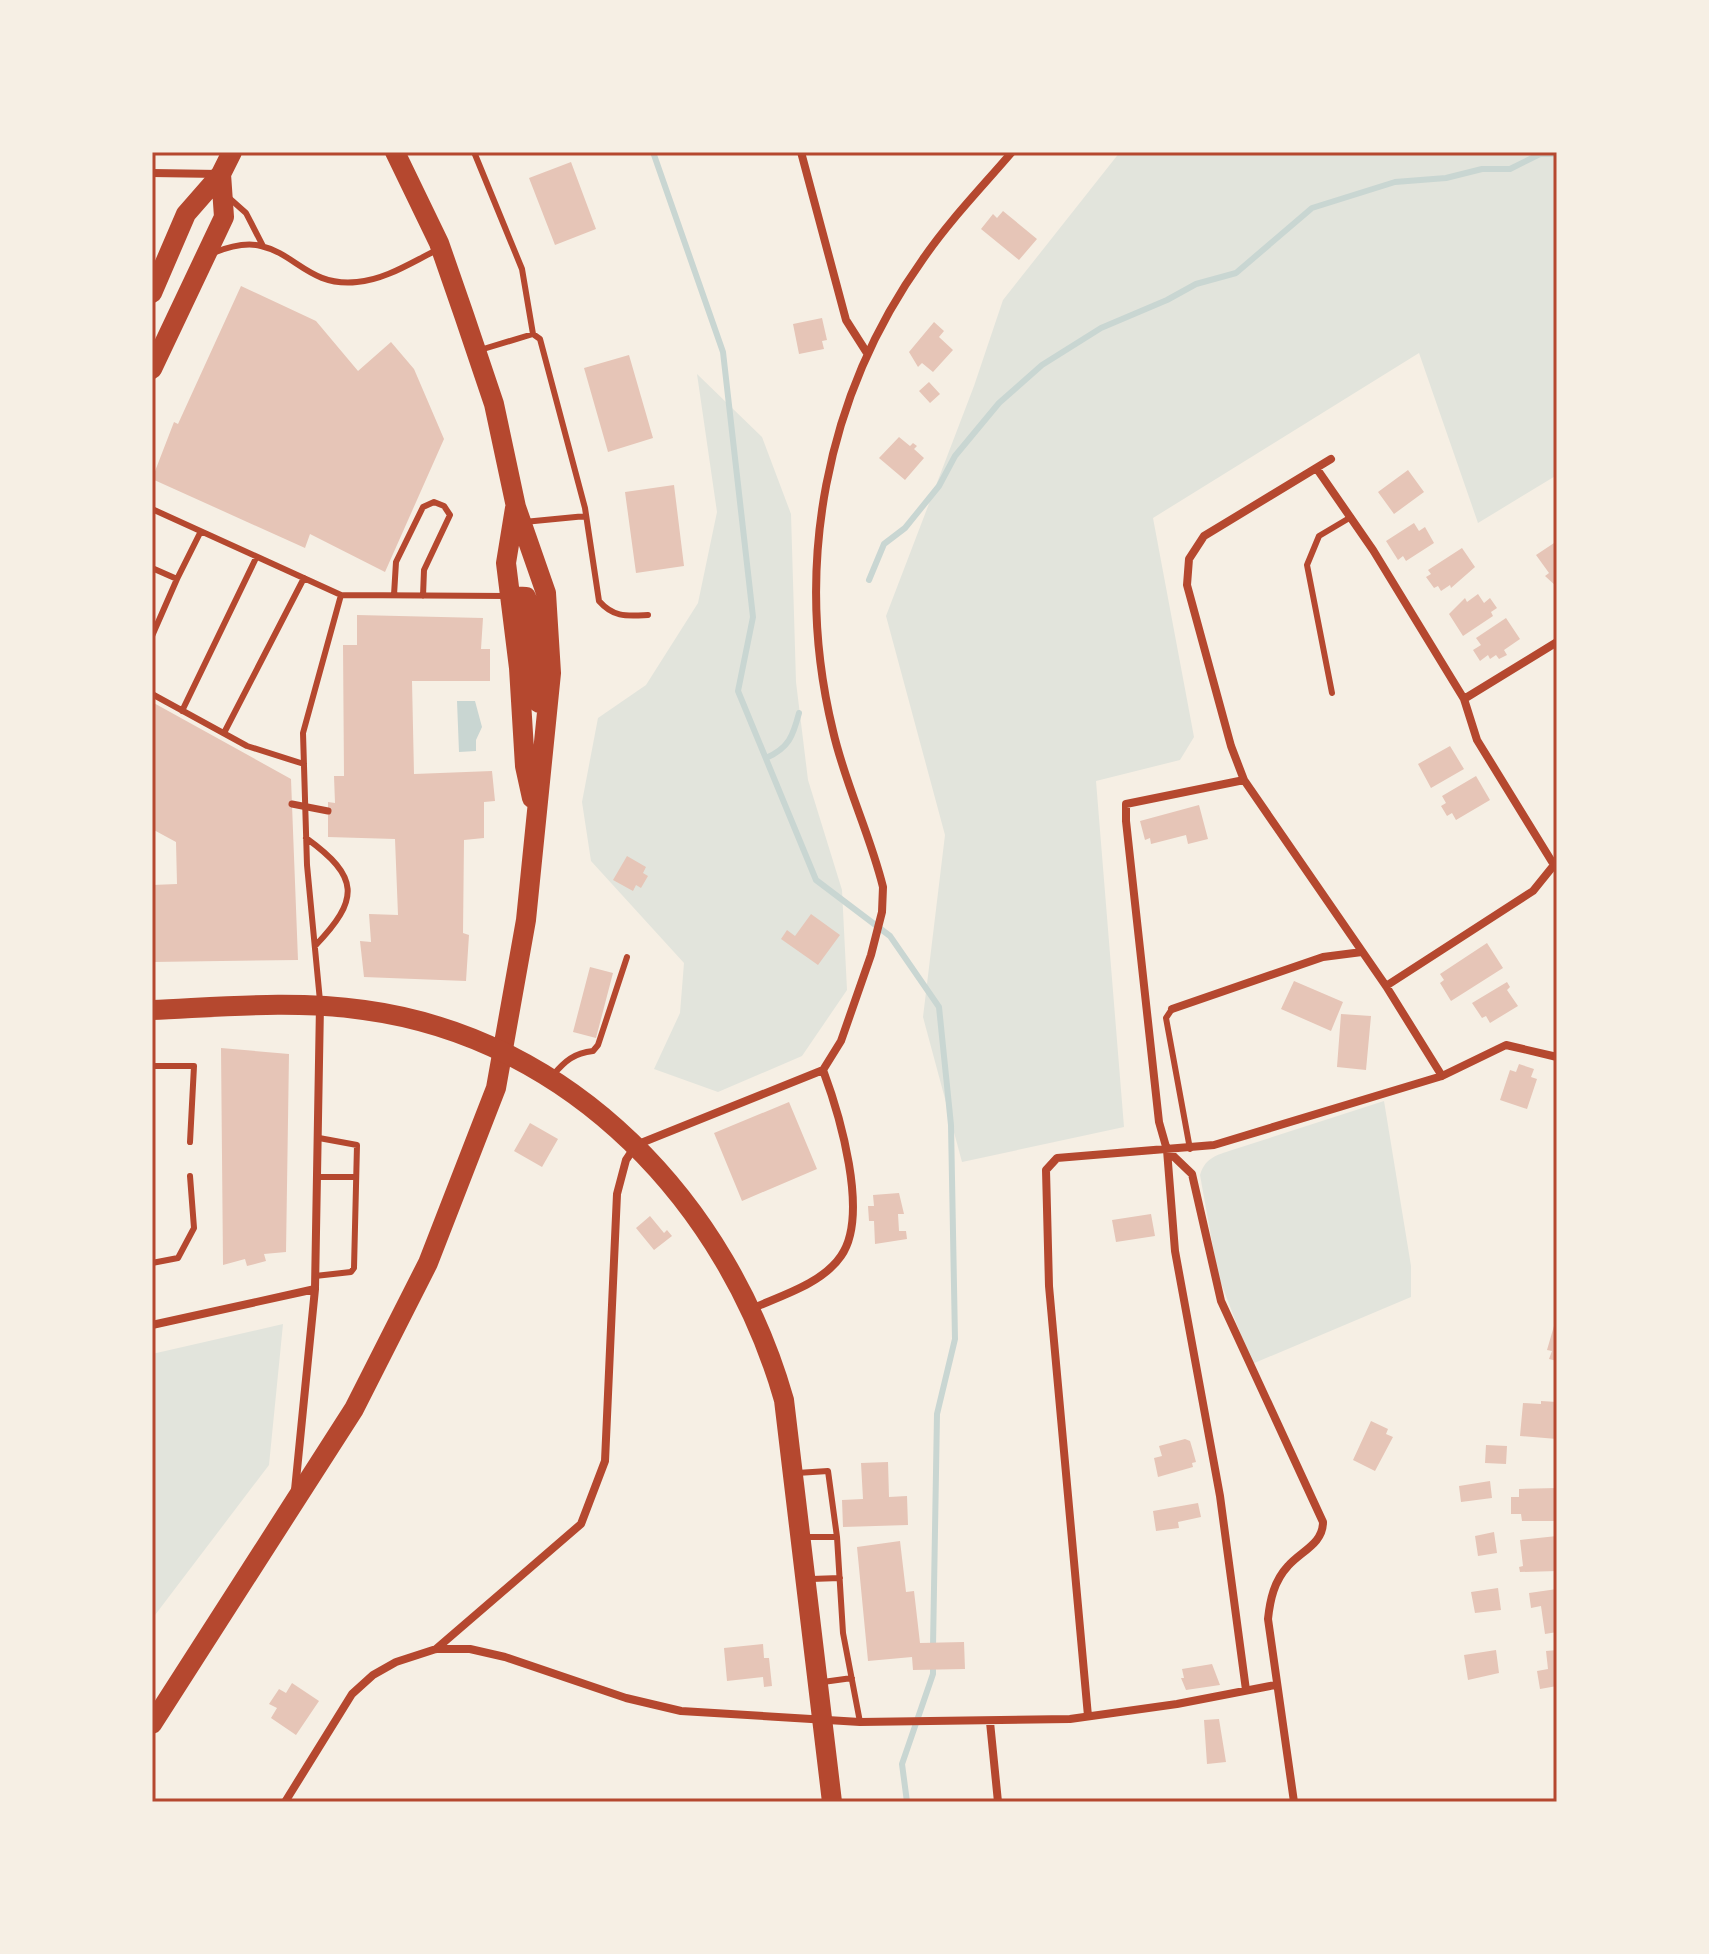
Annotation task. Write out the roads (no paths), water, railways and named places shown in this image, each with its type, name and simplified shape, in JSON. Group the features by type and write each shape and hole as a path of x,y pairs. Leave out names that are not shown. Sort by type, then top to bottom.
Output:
{"main road":[{"path":"152,369 224,217 222,183 232,152"},
{"path":"380,152 407,177"},
{"path":"152,1724 354,1409 433,1251 496,1088 526,920 551,673 546,593 516,517 494,404 476,351 441,249 395,152"},
{"path":"152,293 186,214 222,183"},
{"path":"516,517 506,563 525,766 536,817"},
{"path":"510,596 526,597 532,613 544,735"},
{"path":"152,1010 320,1005 368,1010 462,1034 574,1093 636,1145 696,1212 717,1243 751,1309 771,1356 784,1400 832,1802"}],"street":[{"path":"801,152 846,320 867,353"},
{"path":"285,1802 352,1694 373,1675 436,1649 581,1524 605,1461 617,1194 626,1160 636,1145 823,1070 841,1041 871,955 882,912 879,869 833,734 826,702 815,593 828,467 855,377 867,353 923,258 1012,152"},
{"path":"152,173 222,183"},
{"path":"1331,459 1204,536 1189,559 1187,585 1244,780 1386,986 1442,1076"},
{"path":"1317,469 1351,517 1464,699 1477,740 1556,863 1533,891 1386,986"},
{"path":"1464,699 1557,642"},
{"path":"1244,780 1126,804 1159,1122 1167,1150 1175,1251 1220,1496 1246,1690"},
{"path":"292,804 328,811"},
{"path":"1172,1009 1323,957 1362,952"},
{"path":"294,1503 315,1289 320,1005"},
{"path":"1088,1716 1049,1286 1046,1170 1057,1158 1214,1145 1442,1076 1506,1045 1557,1057"},
{"path":"751,1309 808,1284 840,1258 851,1236 853,1221 845,1153 823,1070"},
{"path":"1167,1150 1192,1174 1221,1301 1323,1522 1320,1538 1288,1566 1270,1598 1268,1619 1275,1685 1294,1802"},
{"path":"152,1325 315,1289"},
{"path":"436,1649 470,1649 505,1657 626,1698 681,1711 860,1722 990,1722 1088,1716 1177,1704 1275,1685"},
{"path":"990,1722 998,1802"}],"lane":[{"path":"474,152 522,269 533,334 540,339 544,350 586,516 599,601 608,611 620,616 648,615"},
{"path":"222,183 246,213 263,246"},
{"path":"206,256 240,245 263,246 311,275 355,283 387,274 441,249"},
{"path":"476,351 533,334"},
{"path":"394,595 396,562 423,507 434,502 444,506 450,515 424,570 423,596"},
{"path":"152,509 341,595 510,596"},
{"path":"516,517 586,516"},
{"path":"1332,693 1307,565 1319,536 1351,517"},
{"path":"152,636 200,533"},
{"path":"182,711 256,558"},
{"path":"152,568 177,579"},
{"path":"224,733 304,578"},
{"path":"320,1005 306,838 303,733 341,595"},
{"path":"152,694 247,746 304,764"},
{"path":"306,838 342,868 348,897 340,920 315,946"},
{"path":"550,1078 579,1052 593,1051 598,1045 627,957"},
{"path":"1172,1009 1166,1018 1190,1149"},
{"path":"152,1066 194,1066 190,1142"},
{"path":"315,1276 351,1272 354,1268 355,1142 319,1138"},
{"path":"152,1263 178,1258 194,1228 190,1176"},
{"path":"318,1177 356,1177"},
{"path":"794,1473 828,1471 837,1537 843,1633 860,1722"},
{"path":"802,1537 837,1537"},
{"path":"807,1579 840,1578"},
{"path":"819,1682 852,1678"}],"waterway":[{"path":"653,152 723,352 753,617 738,691 816,880 890,936 939,1007 951,1125 955,1339 937,1414 933,1647"},
{"path":"869,580 884,544 905,528 939,486 955,456 999,403 1042,365 1101,328 1196,284 1236,273 1312,208 1395,182 1446,178 1482,169 1510,169 1540,154 1557,154"},
{"path":"766,758 789,740 799,713"},
{"path":"907,1802 902,1764 933,1674 933,1662"}]}
